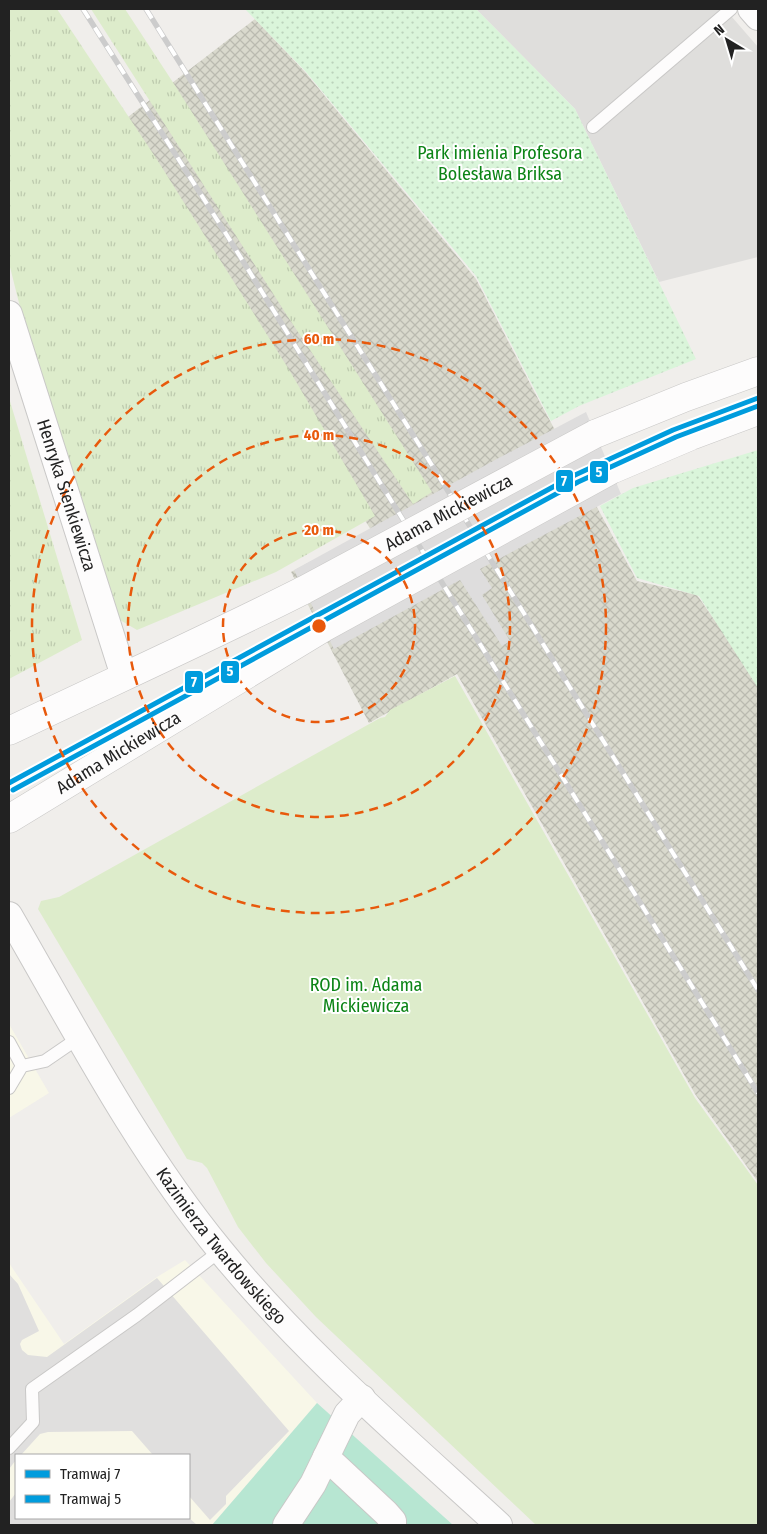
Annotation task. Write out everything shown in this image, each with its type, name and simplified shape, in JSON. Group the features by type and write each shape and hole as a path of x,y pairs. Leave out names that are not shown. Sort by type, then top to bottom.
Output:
{"street":[{"path":"751,9 758,17"},
{"name":"Henryka Sienkiewicza","path":"9,314 124,676"},
{"name":"Adama Mickiewicza","path":"9,731 220,633 595,434 694,394 758,371"},
{"name":"Adama Mickiewicza","path":"9,819 323,628 611,470 691,436 758,411"},
{"name":"Kazimierza Twardowskiego","path":"9,915 146,1148 220,1251 292,1330 499,1525"},
{"path":"286,1525 313,1484 347,1414 362,1398"},
{"path":"326,1457 386,1513 393,1521 393,1525"}],"lane":[{"path":"593,126 731,9"},
{"path":"9,1088 22,1066 45,1061 80,1037"},
{"path":"9,1042 22,1066"},
{"path":"9,1448 33,1422 32,1389 137,1315 220,1251"}],"shaded area":[{"path":"476,9 725,9 758,47 758,257 659,282 575,109"},
{"path":"255,19 305,72 476,279 536,395 637,581 697,595 758,682 758,1182 695,1094 457,674 369,723 291,572 371,530 190,241 115,127"},
{"path":"9,1024 49,1093 9,1118"},
{"path":"185,1260 317,1403 212,1525 9,1525 9,1263 64,1344 157,1277"},
{"path":"9,1274 18,1284 39,1331 22,1340 20,1344 22,1350 28,1355 47,1357 157,1278 289,1431 226,1496 226,1504 210,1520 190,1497 190,1454 152,1454 132,1431 48,1432 40,1434 22,1454 15,1454 15,1461 9,1469"},
{"path":"15,1494 15,1519 190,1519 197,1525 9,1525 9,1502"}],"green space":[{"path":"9,9 57,9 156,158 288,368 375,516 276,572 137,630 120,620 29,343 9,263"},
{"path":"91,9 125,9 432,492 413,504 288,317"},
{"name":"Park imienia Profesora Bolesława Briksa","path":"245,9 476,9 575,109 696,359 579,406 551,421 476,276 306,72"},
{"path":"9,398 82,640 9,679"},
{"path":"758,450 758,688 699,596 637,578 600,506 633,488"},
{"name":"ROD im. Adama Mickiewicza","path":"455,676 695,1098 758,1185 758,1525 536,1525 316,1317 266,1263 238,1227 207,1168 202,1163 187,1159 38,909 41,901 59,897 380,718 385,717 390,710"},
{"path":"317,1403 453,1525 212,1525"}],"pier":[{"path":"586,412 621,494 480,569 492,588 482,595 510,641 502,646 460,580 334,649 294,570"}],"railway":[{"path":"83,9 228,237 758,1093"},
{"path":"146,9 758,990"}],"tram line":[{"name":"7","path":"9,783 575,475 673,430 758,398"},
{"name":"5","path":"13,790 578,482 676,437 758,406"}]}
